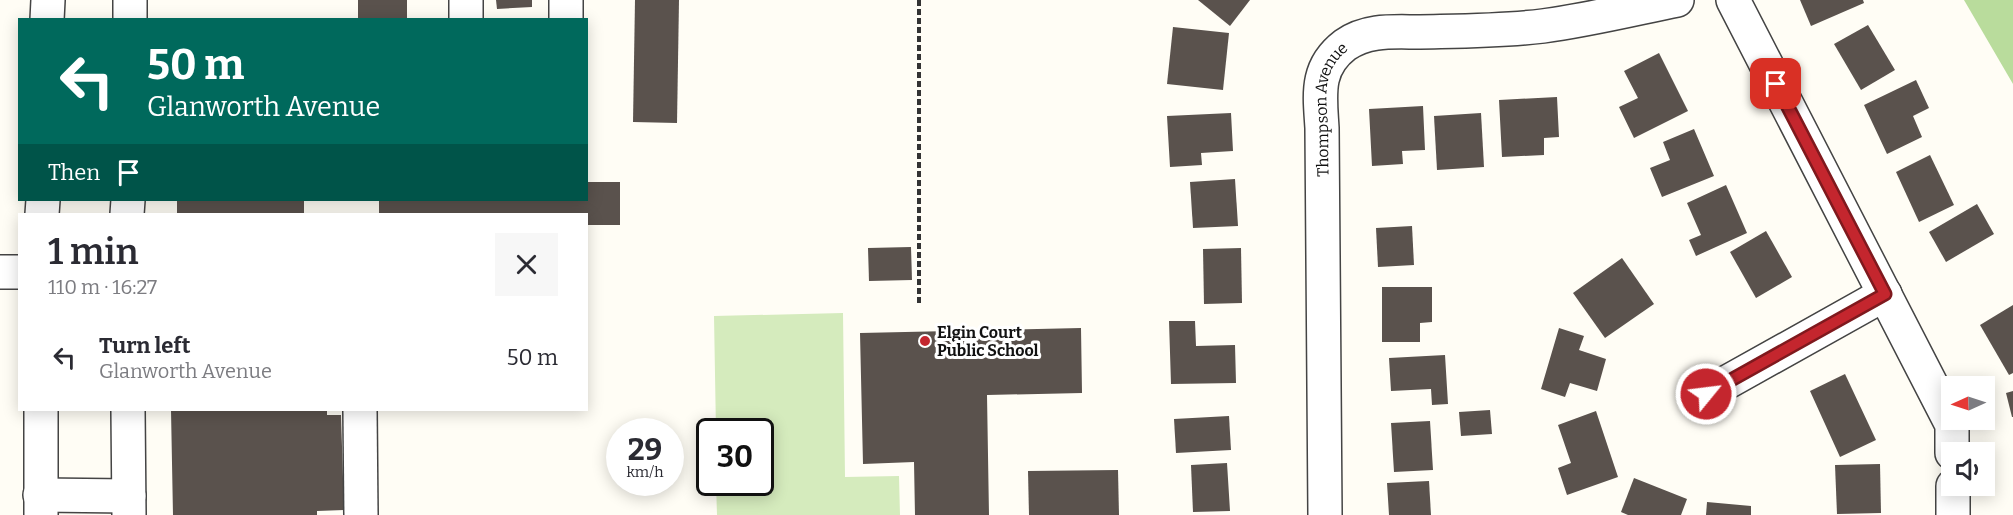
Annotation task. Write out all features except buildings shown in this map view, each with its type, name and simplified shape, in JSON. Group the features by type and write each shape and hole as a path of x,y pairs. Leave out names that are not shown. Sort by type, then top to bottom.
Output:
{"street":[{"path":"47,18 48,0"},
{"path":"129,18 130,0"},
{"path":"466,0 466,18"},
{"path":"566,0 567,18"},
{"name":"Thompson Avenue","path":"1325,515 1320,92 1329,60 1346,45 1365,35 1388,31 1478,31 1544,26 1677,0"},
{"path":"1733,0 1952,425 1952,442"},
{"path":"0,272 18,272"},
{"path":"1706,394 1885,294"},
{"path":"41,411 41,505 129,505 128,411"},
{"path":"360,411 361,515"},
{"path":"1953,496 1953,515"}],"path":[{"path":"919,0 919,305"}],"green space":[{"path":"1964,0 2013,0 2013,84"},
{"path":"843,313 845,477 899,476 900,515 717,515 716,496 774,496 774,418 716,418 714,316"}],"place":[{"name":"Elgin Court Public School","path":"925,341"}],"route":[{"path":"1706,394 1885,294 1776,84"}]}
